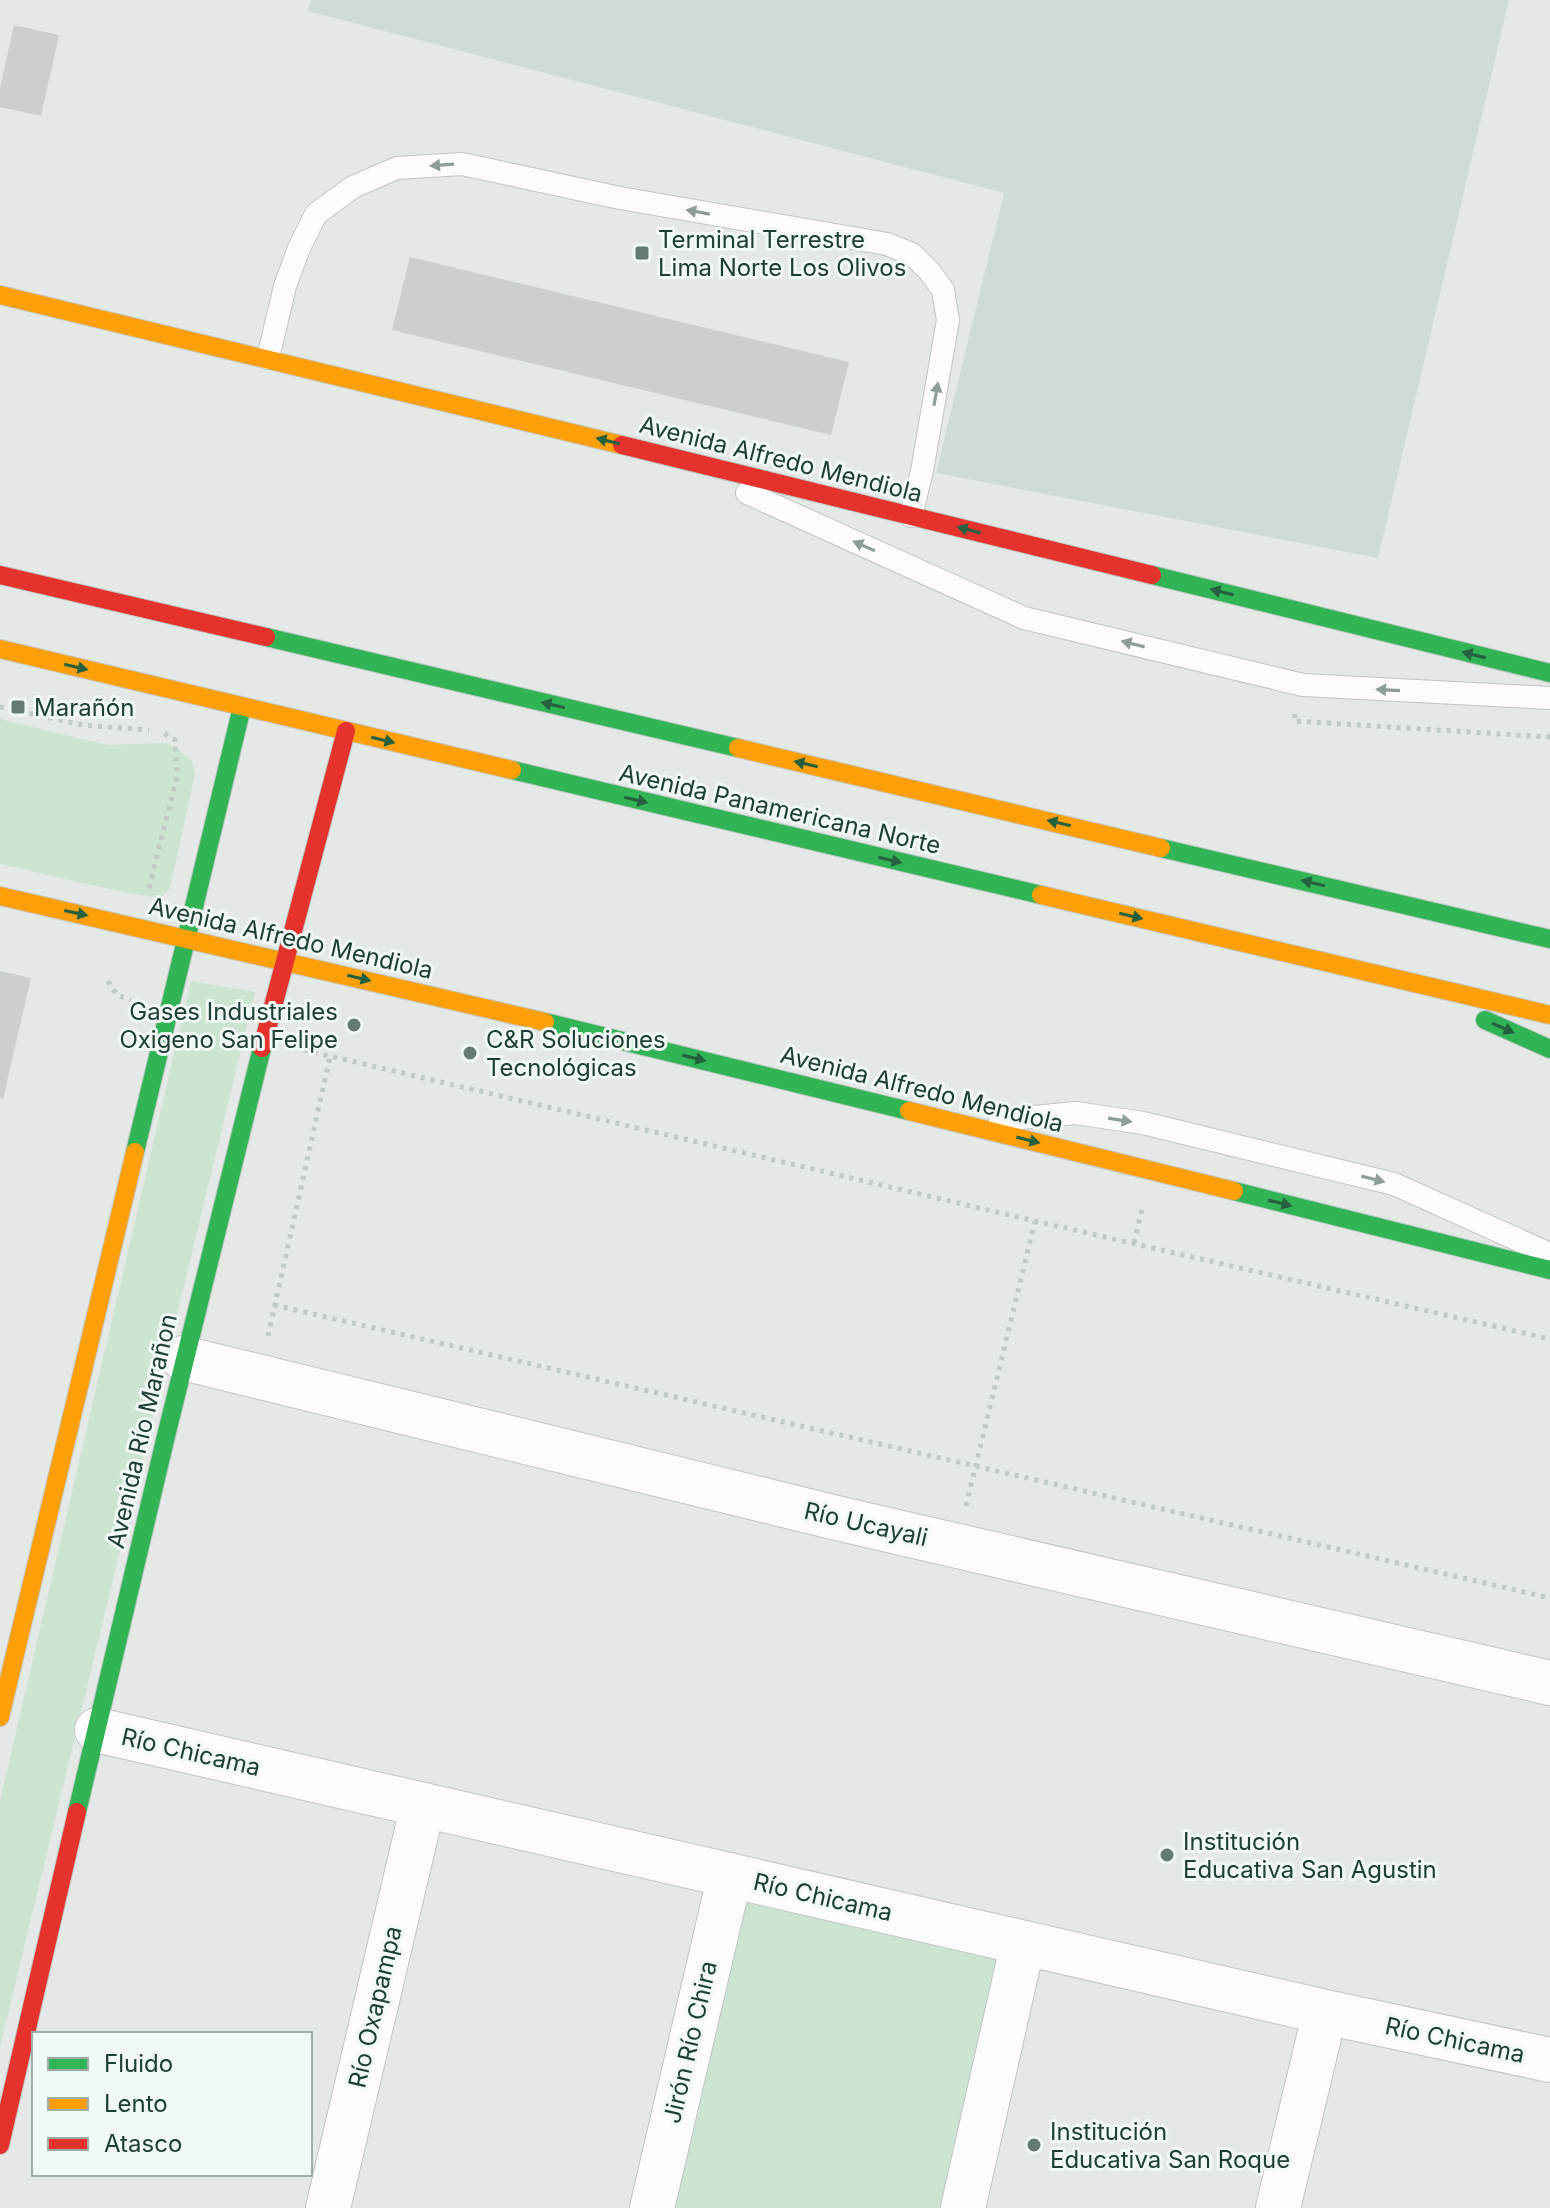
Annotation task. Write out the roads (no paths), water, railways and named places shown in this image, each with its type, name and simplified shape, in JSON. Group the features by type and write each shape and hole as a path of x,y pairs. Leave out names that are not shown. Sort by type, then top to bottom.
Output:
{"main road":[{"name":"Avenida Alfredo Mendiola","path":"0,295 1550,673"},
{"name":"Avenida Panamericana Norte","path":"0,575 1550,939"},
{"name":"Avenida Panamericana Norte","path":"0,649 1550,1015"},
{"path":"0,1717 242,707"},
{"name":"Avenida Río Marañon","path":"0,2145 183,1358 283,961 346,731"},
{"name":"Avenida Alfredo Mendiola","path":"0,896 688,1056 1550,1270"},
{"path":"1389,900 1550,923"},
{"path":"1408,982 1550,1049"}],"street":[{"name":"Río Ucayali","path":"183,1358 963,1547 1550,1683"},
{"name":"Río Chicama","path":"97,1730 1325,2012 1550,2060"},
{"name":"Río Oxapampa","path":"328,2208 423,1805"},
{"name":"Jirón Río Chira","path":"652,2208 730,1875"},
{"path":"963,2208 1023,1943"},
{"path":"1278,2208 1325,2012"}],"lane":[{"path":"268,358 285,286 316,214 353,187 397,168 462,164 620,198 887,244 912,254 930,272 943,290 948,320 922,471 911,516"},
{"path":"662,455 1024,618 1303,685 1550,698"},
{"path":"959,1124 1076,1113 1143,1123 1394,1184 1550,1254"}],"place":[{"name":"Terminal Terrestre Lima Norte Los Olivos","path":"642,253"},
{"name":"Marañón","path":"18,707"},
{"name":"Gases Industriales Oxigeno San Felipe","path":"354,1025"},
{"name":"C&R Soluciones Tecnológicas","path":"470,1053"},
{"name":"Institución Educativa San Agustin","path":"1167,1855"},
{"name":"Institución Educativa San Roque","path":"1034,2145"}]}
